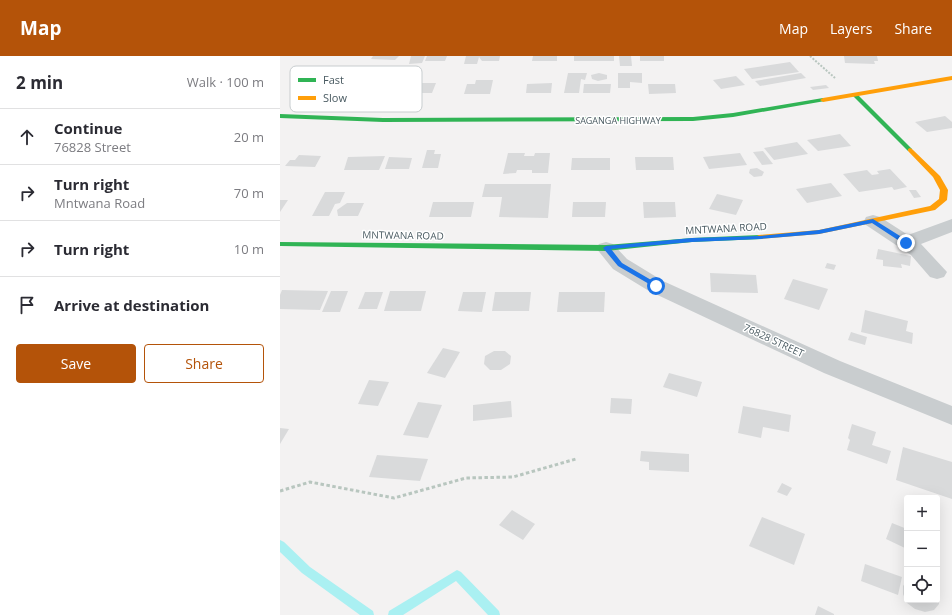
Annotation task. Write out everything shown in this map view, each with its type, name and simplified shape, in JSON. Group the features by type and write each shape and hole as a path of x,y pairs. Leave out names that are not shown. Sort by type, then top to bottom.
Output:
{"street":[{"name":"SAGANGA HIGHWAY","path":"280,116 384,120 693,119 740,114 952,78"},
{"name":"MNTWANA ROAD","path":"280,244 606,248 692,240 760,237 819,232 932,208 943,200 944,190 936,176 854,94"},
{"path":"873,221 918,251 937,272"},
{"path":"906,243 952,225"},
{"name":"76828 STREET","path":"606,248 620,264 656,286 832,367 952,416"}],"path":[{"path":"810,56 854,94"},
{"path":"280,491 310,482 394,498 466,478 513,477 576,460"}],"building":[{"path":"373,56 399,56 395,60 371,59"},
{"path":"411,56 425,56 422,63 409,64"},
{"path":"427,56 447,56 445,61 425,61"},
{"path":"466,56 500,56 499,61 482,61 479,57 477,64 464,64"},
{"path":"533,56 557,56 557,61 532,61"},
{"path":"574,56 614,56 614,61 574,61"},
{"path":"619,56 631,56 632,66 620,66"},
{"path":"640,56 664,56 664,61 640,61"},
{"path":"844,56 877,56 878,61 874,61 875,64 845,63"},
{"path":"790,62 799,72 752,79 744,69"},
{"path":"568,73 587,73 585,80 581,79 579,93 564,93"},
{"path":"599,73 607,75 607,79 598,81 592,79 591,75"},
{"path":"618,73 642,73 642,83 630,82 630,88 618,88"},
{"path":"801,73 806,78 760,86 755,81"},
{"path":"736,76 745,85 721,89 713,80"},
{"path":"476,80 493,80 490,94 464,94 467,84 475,84"},
{"path":"422,83 436,83 432,93 422,93"},
{"path":"552,83 551,93 526,93 527,84"},
{"path":"584,84 611,84 610,93 583,93"},
{"path":"648,84 675,84 676,93 649,94"},
{"path":"826,85 829,88 813,90 810,87"},
{"path":"945,116 952,122 952,128 927,132 915,122"},
{"path":"840,134 851,146 818,151 807,140"},
{"path":"797,142 808,154 774,160 764,148"},
{"path":"427,150 435,150 434,154 441,154 438,168 422,168"},
{"path":"763,151 773,164 762,165 753,152"},
{"path":"508,153 525,153 524,156 534,156 535,153 550,153 548,173 532,173 532,170 517,170 516,173 503,174"},
{"path":"740,153 747,165 709,169 703,157"},
{"path":"299,155 321,156 315,167 285,166 290,160 295,160"},
{"path":"385,156 379,170 344,170 348,157"},
{"path":"389,157 412,158 409,169 385,169"},
{"path":"635,157 673,157 674,170 636,170"},
{"path":"572,158 610,158 610,170 571,170"},
{"path":"757,168 764,172 762,176 754,177 749,173 750,169"},
{"path":"890,169 907,187 894,190 892,187 859,192 843,174 867,170 872,175 879,174 877,171"},
{"path":"831,183 842,196 807,203 796,189"},
{"path":"485,184 551,184 548,218 499,217 502,197 482,197"},
{"path":"909,190 916,190 921,197 914,198"},
{"path":"325,192 345,192 340,203 335,204 329,216 312,216"},
{"path":"717,194 743,200 736,215 709,209"},
{"path":"280,200 288,200 280,212"},
{"path":"433,202 474,202 471,217 429,217"},
{"path":"573,202 606,202 605,217 572,217"},
{"path":"643,202 675,202 676,217 644,218"},
{"path":"347,203 364,203 358,216 338,216 337,210"},
{"path":"878,249 911,256 910,266 901,264 902,268 883,266 883,260 876,259"},
{"path":"827,263 836,265 834,270 825,268"},
{"path":"710,273 756,275 758,293 711,292"},
{"path":"793,279 828,289 819,310 784,299"},
{"path":"282,290 328,291 320,310 280,309 280,295"},
{"path":"331,291 348,291 340,312 322,312"},
{"path":"390,291 426,291 421,311 384,311"},
{"path":"365,292 383,292 377,309 358,309"},
{"path":"463,292 486,292 482,312 458,311"},
{"path":"495,292 531,292 529,311 492,311"},
{"path":"559,292 605,292 604,312 557,312"},
{"path":"865,310 908,321 906,331 913,333 912,344 861,332"},
{"path":"851,332 867,337 865,345 848,340"},
{"path":"443,348 460,352 445,378 427,373"},
{"path":"494,351 505,351 511,356 510,364 501,370 490,370 484,364 485,356"},
{"path":"669,373 702,382 697,397 663,387"},
{"path":"369,380 389,382 378,406 358,404"},
{"path":"611,398 632,399 631,414 610,413"},
{"path":"511,401 512,417 473,421 473,405"},
{"path":"418,402 442,405 428,438 403,435"},
{"path":"743,406 791,415 789,432 763,427 761,438 738,433"},
{"path":"852,424 876,432 872,445 891,451 887,464 847,450 850,440 848,438"},
{"path":"280,428 289,429 280,444"},
{"path":"903,447 952,462 952,499 896,480"},
{"path":"641,451 689,454 689,472 649,470 649,462 640,461"},
{"path":"377,455 428,459 420,481 369,477"},
{"path":"782,483 792,488 787,496 777,492"},
{"path":"512,510 535,524 523,540 499,525"},
{"path":"762,517 805,534 794,565 749,546"},
{"path":"892,523 904,528 904,548 886,539"},
{"path":"865,564 902,577 898,595 861,581"},
{"path":"907,603 939,603 934,610 925,612 915,609"},
{"path":"818,606 834,614 834,615 815,615"}],"waterway":[{"path":"280,545 306,570 369,615"},
{"path":"393,615 457,575 495,615"}],"traffic: fast":[{"path":"854,94 910,150"},
{"path":"280,116 383,120 693,119 733,115 823,100"},
{"path":"280,244 606,248 692,240 759,237"}],"traffic: slow":[{"path":"823,100 952,78"},
{"path":"759,237 819,232 932,208 943,200 944,190 936,176 910,150"}],"route":[{"path":"656,286 620,264 606,248 692,240 760,237 819,232 873,221 906,243"}]}
